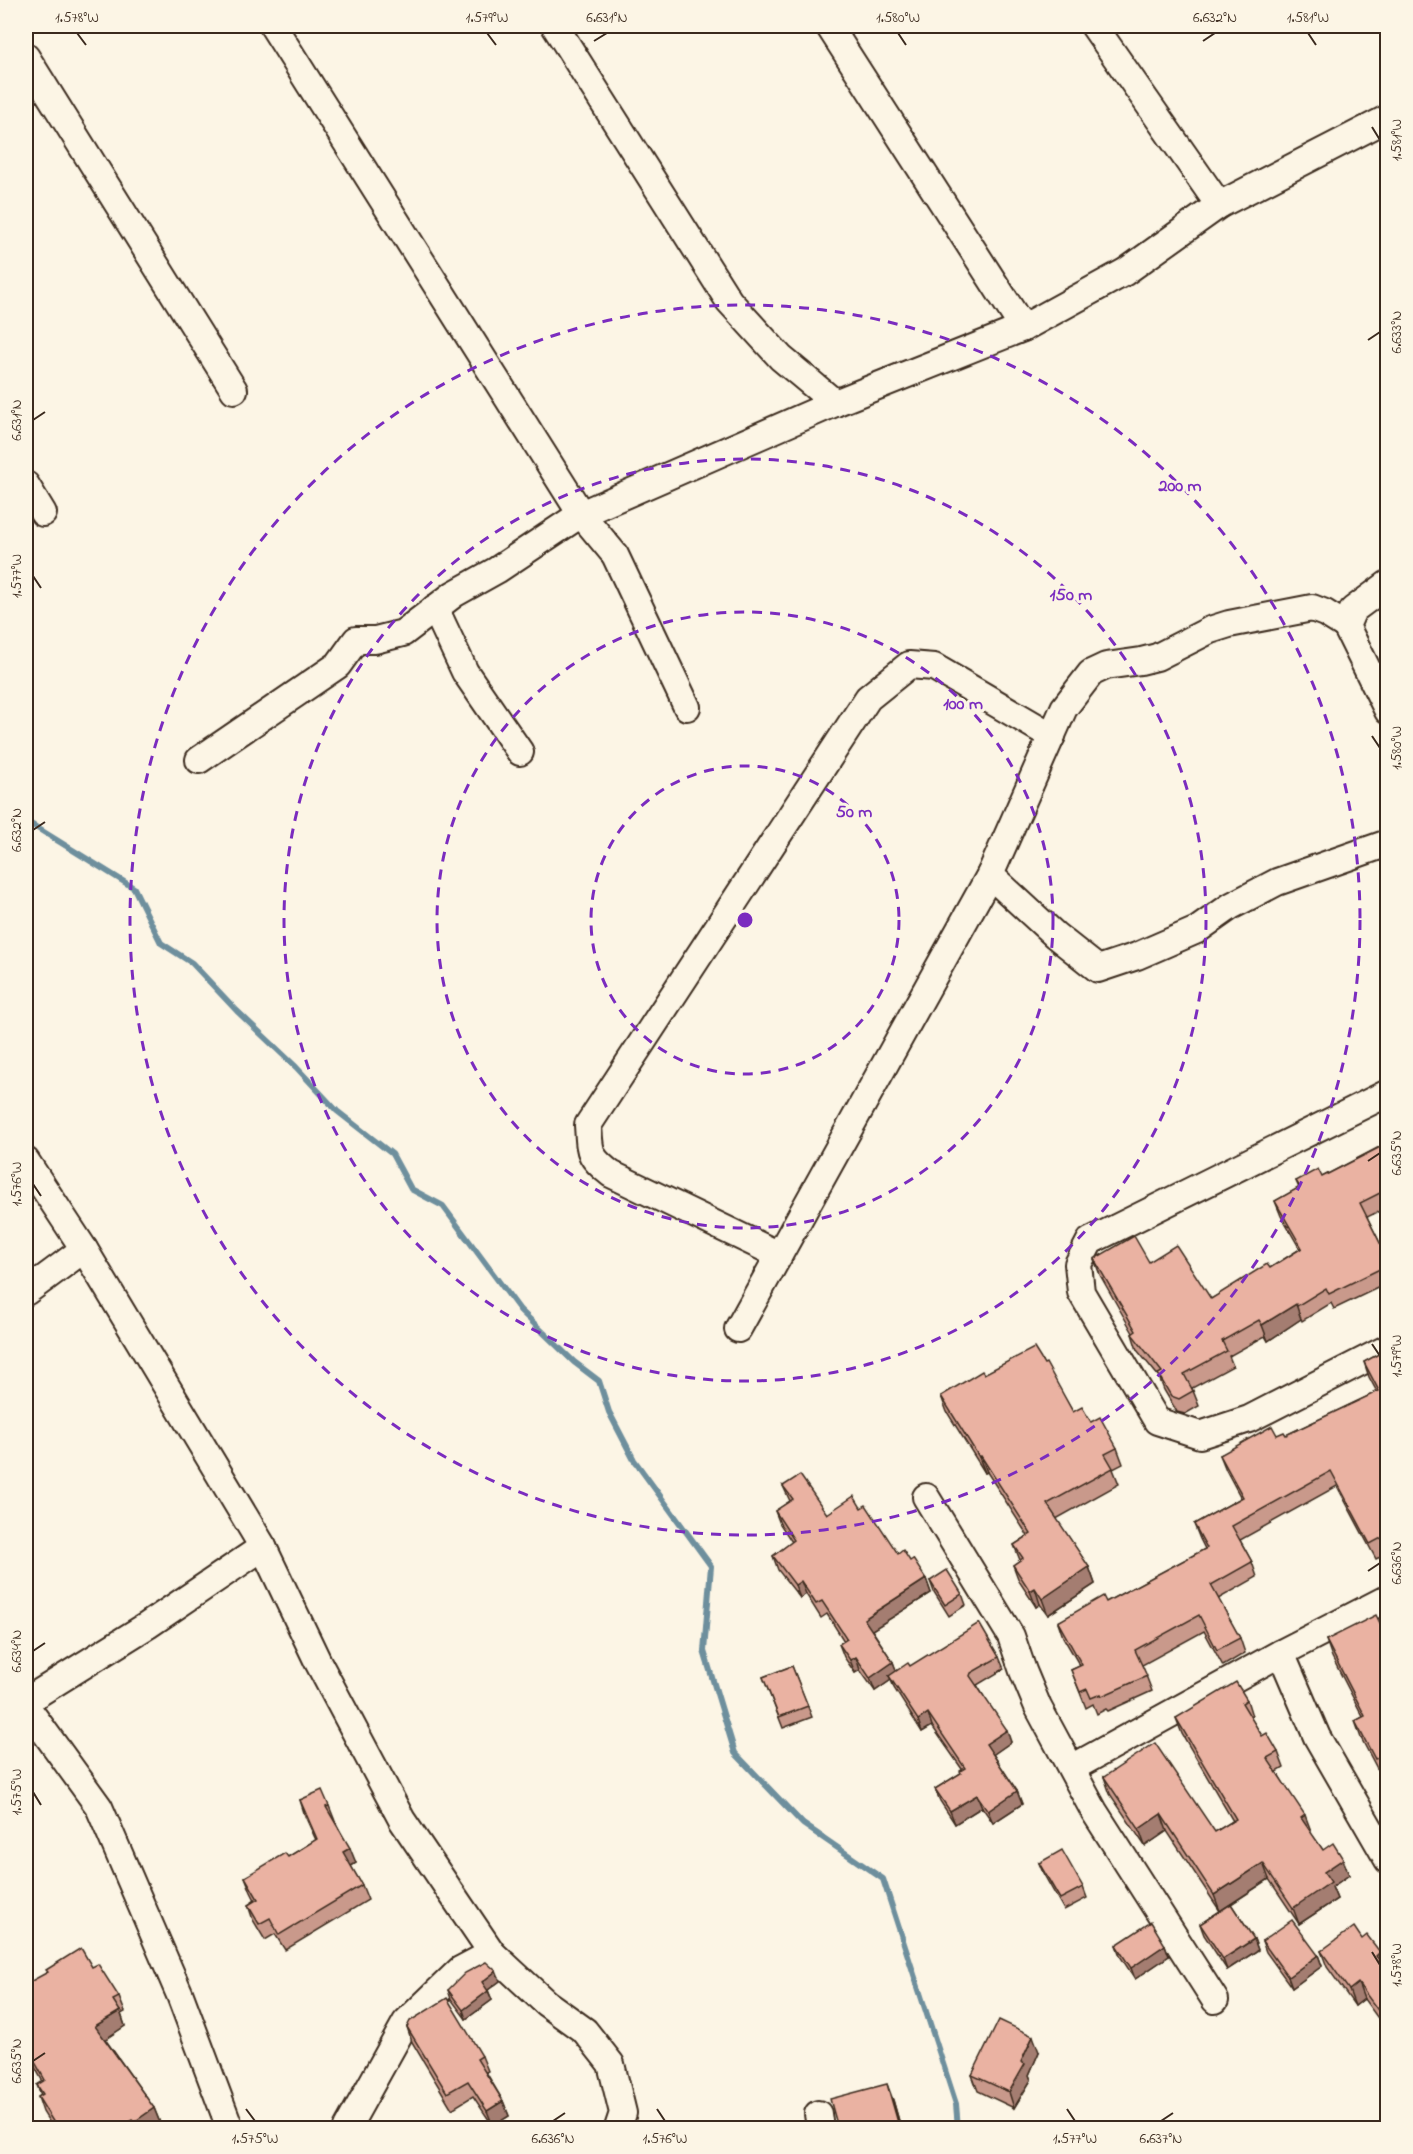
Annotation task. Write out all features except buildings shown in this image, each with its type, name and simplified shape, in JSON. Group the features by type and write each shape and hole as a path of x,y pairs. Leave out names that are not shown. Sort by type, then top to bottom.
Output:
{"street":[{"path":"273,26 581,514 615,555 687,707"},
{"path":"555,26 729,301 781,358 835,403"},
{"path":"829,26 1023,328"},
{"path":"1094,26 1219,205"},
{"path":"26,57 234,390"},
{"path":"200,760 338,665 356,640 375,640 403,633 454,594 497,570 581,514 835,403 1023,328 1125,272 1219,205 1388,118"},
{"path":"26,485 43,513"},
{"path":"1346,627 1353,610 1388,584"},
{"path":"435,608 465,672 520,752"},
{"path":"738,1329 990,875 1064,708 1090,673 1106,666 1141,662 1157,657 1210,630 1229,624 1312,608 1325,613 1346,627 1388,711"},
{"path":"779,1255 611,1174 598,1164 590,1153 588,1125 868,698 909,665 934,667 1052,735"},
{"path":"990,875 1055,935 1098,969 1137,956 1197,930 1231,906 1277,882 1388,843"},
{"path":"1388,1093 1090,1241 1078,1264 1082,1292 1157,1421 1200,1435 1249,1419 1388,1348"},
{"path":"26,1161 84,1249 263,1548 343,1712 402,1820 492,1953 546,2003 585,2031 611,2064 622,2113 618,2128"},
{"path":"26,1292 84,1249"},
{"path":"926,1497 1011,1636 1038,1707 1094,1811 1215,2001"},
{"path":"230,2128 180,1995 99,1807 26,1703 263,1548"},
{"path":"1072,1768 1281,1653 1388,1598"},
{"path":"1281,1653 1317,1737 1388,1860"},
{"path":"347,2128 406,2022 460,1970 492,1953"}],"waterway":[{"path":"26,821 134,888 161,943 192,963 337,1111 392,1154 411,1189 443,1206 520,1310 574,1362 599,1381 609,1412 634,1460 711,1566 704,1651 735,1753 803,1824 883,1879 956,2104 958,2128"}]}
